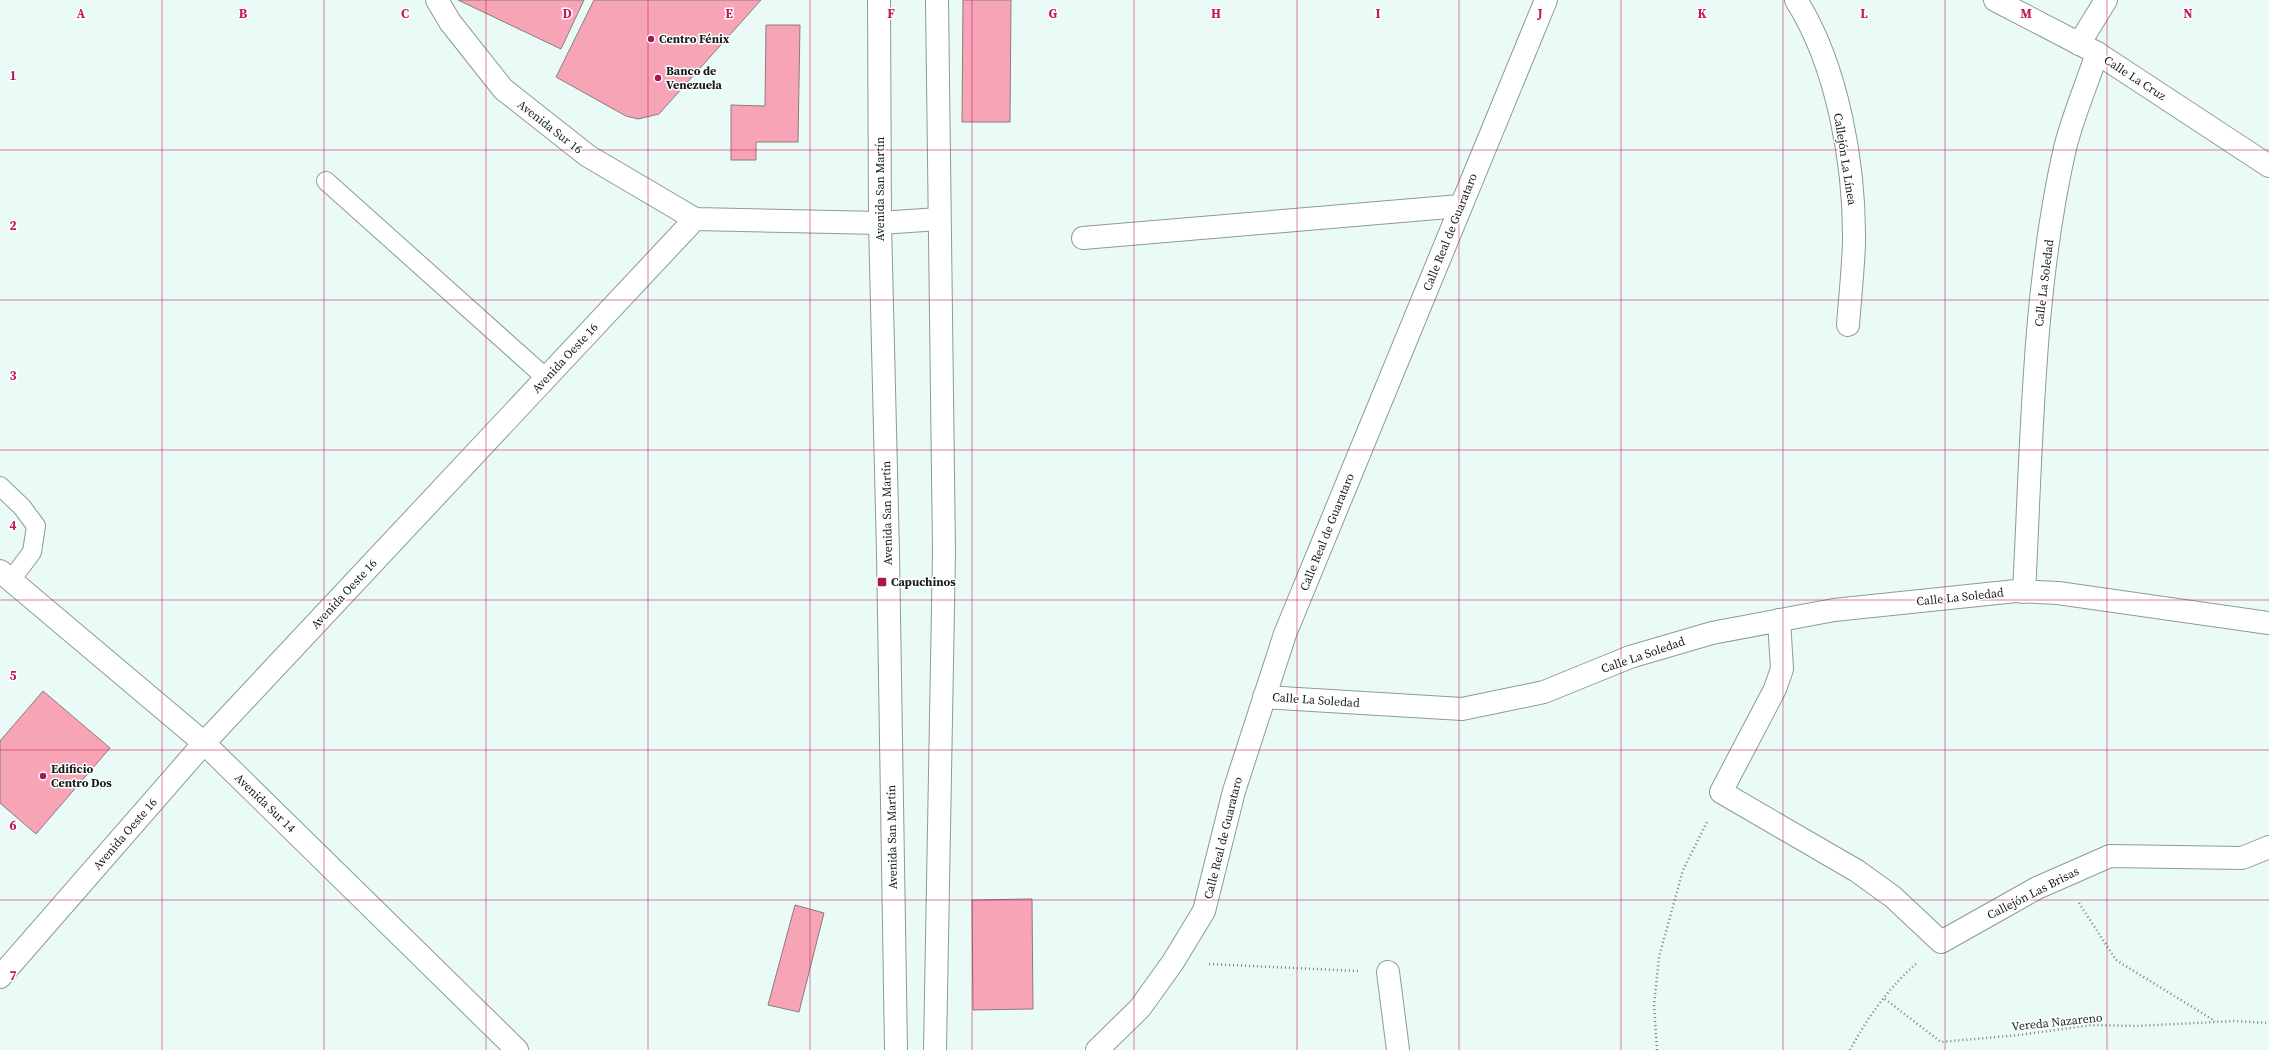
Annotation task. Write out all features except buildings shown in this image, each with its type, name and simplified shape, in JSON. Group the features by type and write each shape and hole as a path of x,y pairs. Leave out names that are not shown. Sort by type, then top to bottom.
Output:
{"street":[{"name":"Avenida Sur 16","path":"437,0 450,22 503,90 588,156 695,219"},
{"name":"Avenida San Martín","path":"879,0 880,223 888,561 896,1050"},
{"path":"935,1050 944,552 939,219 938,0"},
{"name":"Calle Real de Guarataro","path":"1097,1050 1140,1008 1173,962 1204,911 1234,791 1288,627 1546,0"},
{"name":"Callejón La Línea","path":"1796,0 1809,21 1823,54 1842,124 1852,193 1854,244 1848,326"},
{"name":"Calle La Cruz","path":"1995,0 2088,49 2269,166"},
{"name":"Calle La Soledad","path":"2024,592 2039,318 2052,213 2088,49 2106,0"},
{"path":"1083,238 1460,206"},
{"path":"695,219 880,223 939,219"},
{"name":"Avenida Oeste 16","path":"0,977 204,743 695,219"},
{"name":"Avenida Sur 14","path":"5,575 204,743 517,1050"},
{"name":"Calle La Soledad","path":"1264,697 1462,709 1544,692 1630,657 1712,633 1834,610 2024,592 2058,593 2269,623"},
{"path":"1779,620 1782,669 1775,689 1721,792 1857,871 1893,897 1941,942"},
{"name":"Callejón Las Brisas","path":"1941,942 2037,888 2110,856 2242,858 2269,847"},
{"path":"1388,972 1398,1050"}],"lane":[{"path":"326,181 546,378"},
{"path":"0,486 22,507 36,526 32,552 5,575"}],"path":[{"path":"1657,1050 1654,1005 1659,957 1683,870 1721,792"},
{"path":"2062,877 2116,960 2215,1022"},
{"path":"1850,1050 1863,1026 1904,974 1941,942"},
{"path":"1173,962 1388,972"},
{"name":"Vereda Nazareno","path":"1884,999 1941,1042 2019,1035 2092,1024 2137,1026 2215,1022 2269,1023"}],"place":[{"name":"Centro Fénix","path":"651,39"},
{"name":"Banco de Venezuela","path":"658,78"},
{"name":"Capuchinos","path":"882,582"},
{"name":"Edificio Centro Dos","path":"43,776"}]}
